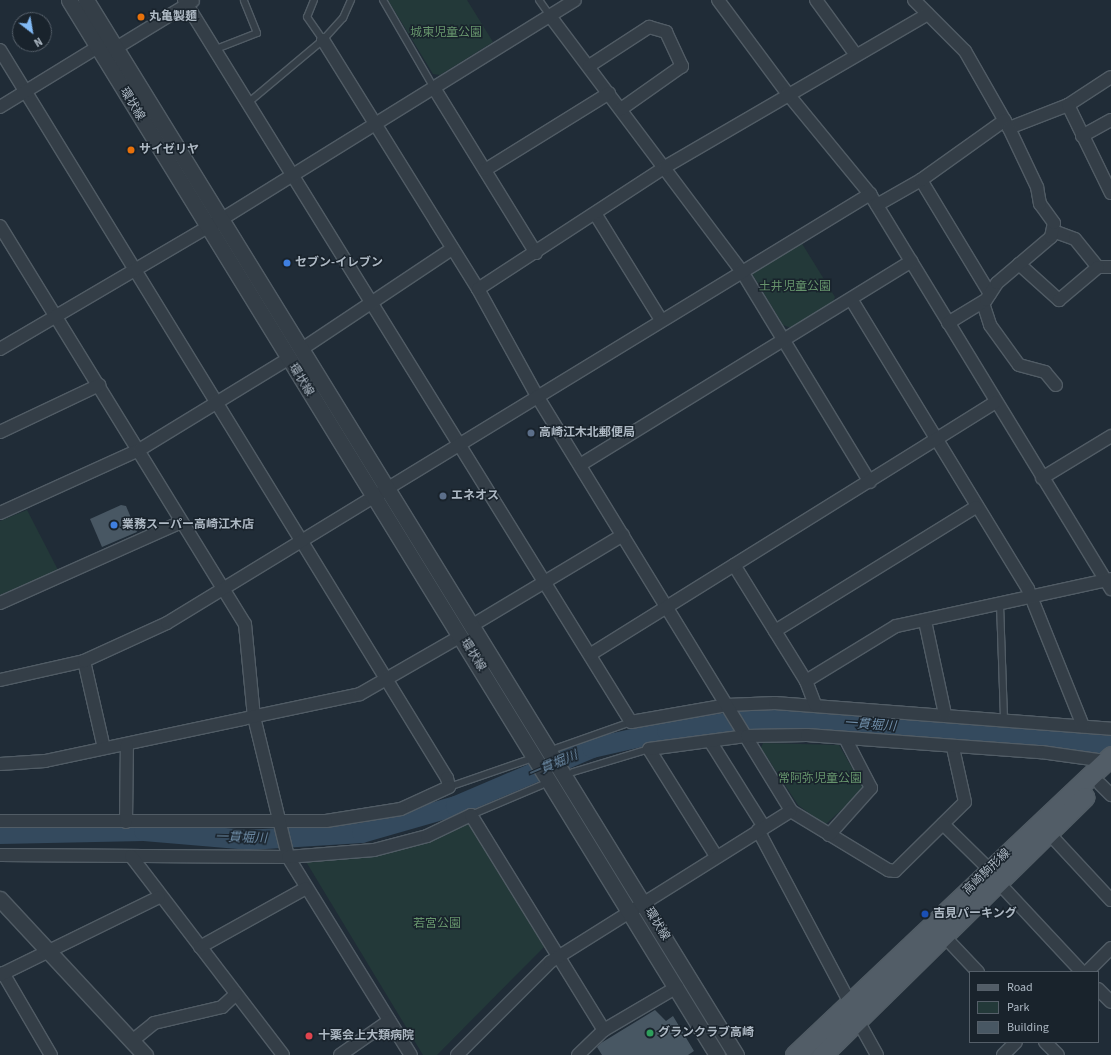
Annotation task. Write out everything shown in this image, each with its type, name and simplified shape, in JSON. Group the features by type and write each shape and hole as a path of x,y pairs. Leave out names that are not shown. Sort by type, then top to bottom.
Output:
{"main road":[{"name":"高崎駒形線","path":"822,1055 853,1011 1043,827 1108,771"},
{"name":"高崎駒形線","path":"795,1055 853,1011 943,935 993,876"}],"street":[{"name":"環状線","path":"69,0 207,229 374,497 466,631 557,777 644,902 736,1055"},
{"name":"環状線","path":"86,0 388,489 466,631"},
{"path":"0,349 58,318 207,229 575,0"},
{"path":"718,0 787,93 870,194 995,403 1109,583 1031,597 925,621 896,626 806,681"},
{"path":"816,0 856,55"},
{"path":"914,0 965,50 1007,124 1037,187 1040,204 1054,223 1051,237 997,283 986,298 948,323"},
{"path":"116,48 189,1 216,49 462,443 631,722 727,706 815,705 946,714 1111,729"},
{"path":"478,289 596,215 665,167 787,93 928,14"},
{"path":"550,16 665,167 740,270 870,482"},
{"path":"589,66 649,27 666,32 682,66 621,109"},
{"path":"323,40 478,289 537,396 727,706 747,736 791,811 888,870 895,871 965,802 953,748"},
{"path":"0,107 98,47"},
{"path":"0,50 217,402 301,542 388,681 449,787 401,809 367,817 279,822 0,822"},
{"path":"877,205 921,180 1007,124 1068,105 1110,82"},
{"path":"434,88 536,253"},
{"path":"485,170 609,93"},
{"path":"1068,105 1111,193"},
{"path":"1082,136 1111,120"},
{"path":"921,180 986,298 990,325 1019,365 1045,372 1056,385"},
{"path":"0,680 84,661 167,623 388,489 740,270 870,194"},
{"path":"596,215 660,320"},
{"path":"0,226 245,624 254,717 288,857 411,1055"},
{"path":"1053,231 1075,239 1098,267"},
{"path":"302,349 452,249"},
{"path":"580,465 911,261"},
{"path":"1020,264 1059,300 1098,267 1111,267"},
{"path":"851,299 1031,597 1083,726"},
{"path":"0,512 139,450 288,359"},
{"path":"0,432 99,385"},
{"path":"591,654 995,403"},
{"path":"1042,478 1111,436"},
{"path":"775,631 976,508"},
{"path":"0,602 181,522"},
{"path":"0,764 45,761 104,748 127,745 360,694 388,681 546,581 623,535"},
{"path":"734,565 806,681 815,705"},
{"path":"925,621 946,714"},
{"path":"84,661 104,748"},
{"path":"716,856 649,749 747,736 844,738 953,748 1041,752 1108,771"},
{"path":"829,834 871,788 844,738"},
{"path":"710,741 761,828 853,1011 878,1055"},
{"path":"126,822 127,745"},
{"name":"環状線","path":"557,777 630,910 718,1055"},
{"path":"457,1055 558,956 716,856 791,811"},
{"path":"0,855 288,857 401,844 471,815 604,1030"},
{"path":"943,824 1081,971"},
{"path":"1043,827 1111,900"},
{"path":"131,856 158,897 200,947 282,1055"},
{"path":"200,947 306,888"},
{"path":"51,1055 2,974 158,897"},
{"path":"0,899 145,1055"},
{"path":"943,935 977,971"},
{"path":"1089,971 1111,948"},
{"path":"578,1055 604,1030 677,987"},
{"path":"1099,990 1111,1002"},
{"path":"132,1042 154,1023 222,1007 236,994"},
{"path":"340,1055 389,1021"},
{"path":"1004,1055 1015,1043"},
{"path":"1046,1043 1058,1055"}],"lane":[{"path":"216,49 257,33 244,0"},
{"path":"314,0 307,17 323,40"},
{"path":"249,102 323,40 343,18 351,0"},
{"path":"383,0 434,88"},
{"path":"539,0 550,16"},
{"path":"1000,604 1004,719"},
{"path":"449,787 543,755 631,722"},
{"path":"471,815 557,777 649,749"}],"green space":[{"name":"城東児童公園","path":"388,0 467,0 493,42 440,75 433,74"},
{"name":"土井児童公園","path":"801,242 835,297 832,304 791,328 783,325 750,270"},
{"path":"27,510 58,570 0,595 0,521"},
{"name":"常阿弥児童公園","path":"763,743 839,745 864,789 825,825 798,805 761,748"},
{"name":"若宮公園","path":"468,820 544,947 437,1055 423,1055 305,860 337,856"}],"building":[{"name":"業務スーパー高崎江木店","path":"121,505 126,506 137,532 102,547 90,519"},
{"name":"グランクラブ高崎","path":"655,1010 666,1021 673,1016 694,1051 688,1055 602,1055 597,1047 601,1043"}],"waterway":[{"name":"一貫堀川","path":"0,834 144,831 248,840 362,833 456,806 592,748 667,731 753,719 859,723 1111,746"}],"place":[{"name":"丸亀製麺","path":"141,17"},
{"name":"サイゼリヤ","path":"131,150"},
{"name":"セブン-イレブン","path":"287,263"},
{"name":"高崎江木北郵便局","path":"531,433"},
{"name":"エネオス","path":"443,496"},
{"name":"業務スーパー高崎江木店","path":"114,525"},
{"name":"吉見パーキング","path":"925,914"},
{"name":"グランクラブ高崎","path":"650,1033"},
{"name":"十薬会上大類病院","path":"309,1036"}]}
